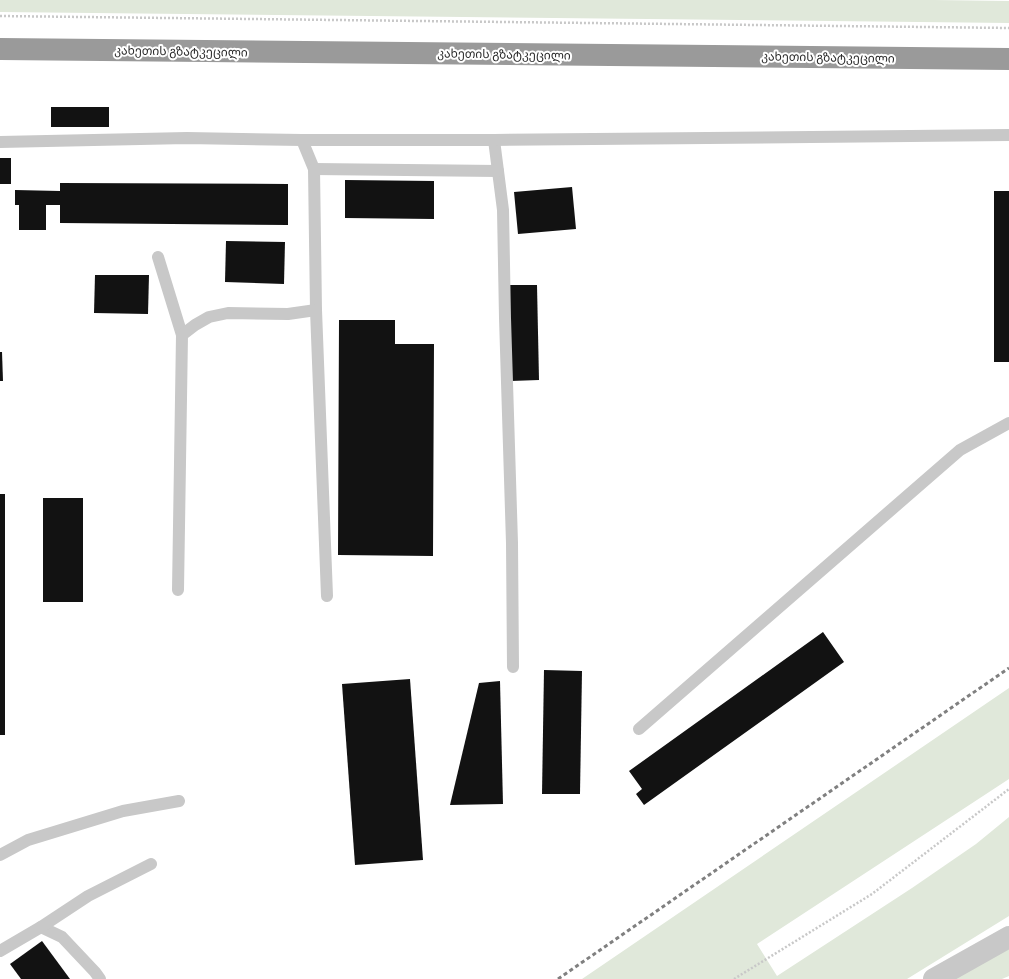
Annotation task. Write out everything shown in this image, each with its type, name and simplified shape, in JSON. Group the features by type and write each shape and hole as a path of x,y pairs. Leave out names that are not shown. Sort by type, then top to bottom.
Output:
{"highway":[{"name":"კახეთის გზატკეცილი","path":"0,49 1009,59"}],"street":[{"path":"934,979 1009,937"}],"lane":[{"path":"0,142 187,138 302,140 494,140 1009,135"},
{"path":"302,140 314,169 316,310 327,596"},
{"path":"494,140 504,210 505,318 512,543 513,667"},
{"path":"314,169 498,171"},
{"path":"158,257 182,335 178,590"},
{"path":"182,335 208,317 228,313 288,314 316,310"},
{"path":"639,729 960,450 1009,423"},
{"path":"0,856 28,840 72,826 124,811 179,801"},
{"path":"0,951 41,927 88,896 151,864"},
{"path":"41,927 62,937 100,979"}],"path":[{"path":"0,16 1009,28"},
{"path":"734,979 872,894 1009,789"}],"shaded area":[{"path":"0,0 1009,1 1009,23 0,12"},
{"path":"1009,688 1009,779 757,944 777,976 912,888 976,844 1009,817 1009,916 907,979 582,979"},
{"path":"1009,948 1009,976 1002,979 954,979"}],"building":[{"path":"51,107 109,107 109,127 51,127"},
{"path":"0,158 11,158 11,184 0,184"},
{"path":"345,180 434,181 434,219 345,218"},
{"path":"60,183 288,184 288,225 60,223 60,205 46,205 46,230 19,230 19,205 15,205 15,190 60,191"},
{"path":"572,187 576,229 518,234 514,192"},
{"path":"994,191 1009,191 1009,362 994,362"},
{"path":"226,241 285,242 284,284 225,282"},
{"path":"95,275 149,275 148,314 94,313"},
{"path":"509,285 537,285 539,380 511,381"},
{"path":"339,320 395,320 395,344 434,344 433,556 338,555"},
{"path":"0,352 2,352 3,381 0,381"},
{"path":"0,494 5,494 5,735 0,735"},
{"path":"43,498 83,498 83,602 43,602"},
{"path":"823,632 844,662 644,805 636,794 642,789 629,771"},
{"path":"544,670 582,671 580,794 542,794"},
{"path":"410,679 423,860 355,865 342,684"},
{"path":"500,681 503,804 450,805 479,683"},
{"path":"42,941 70,979 21,979 10,964"}],"railway":[{"path":"558,979 1009,668"}]}
